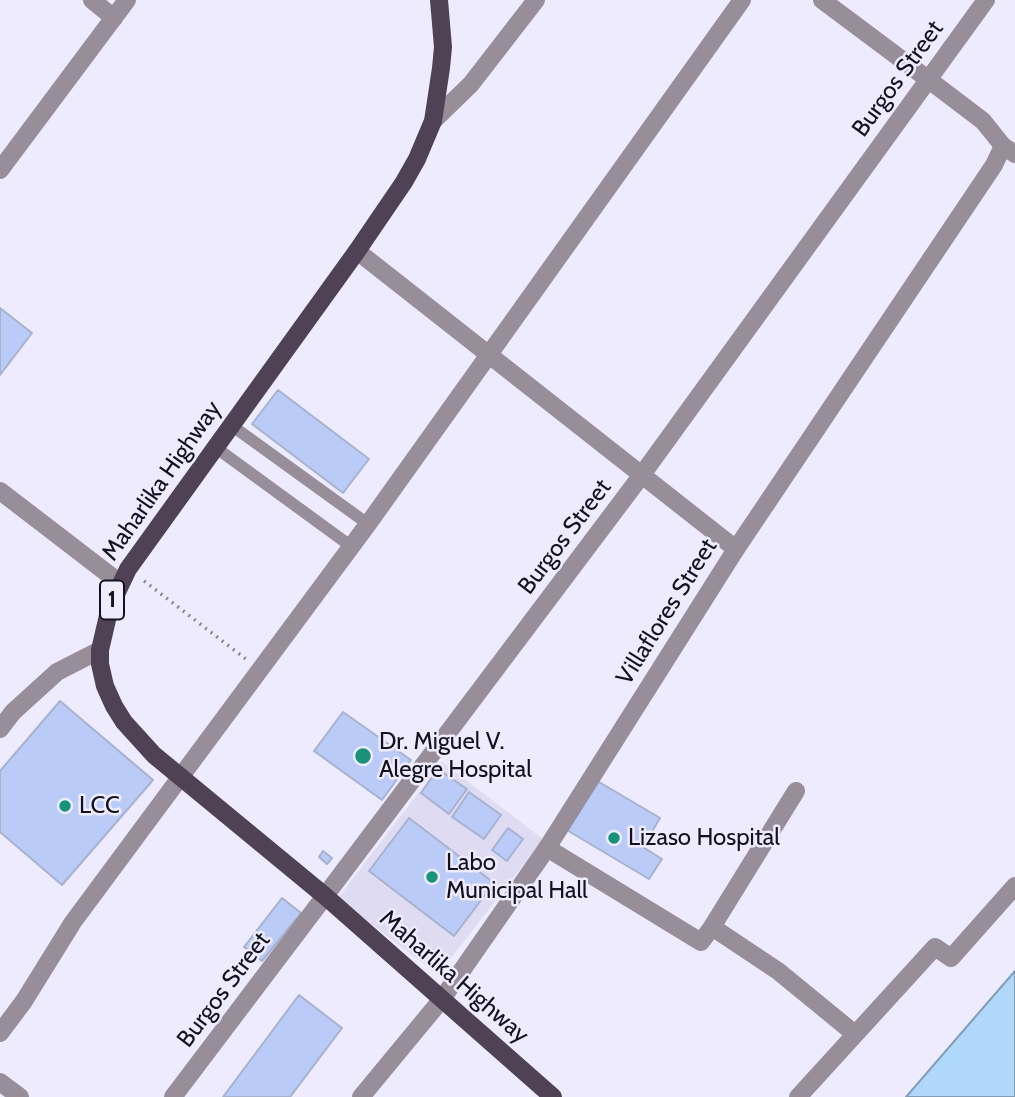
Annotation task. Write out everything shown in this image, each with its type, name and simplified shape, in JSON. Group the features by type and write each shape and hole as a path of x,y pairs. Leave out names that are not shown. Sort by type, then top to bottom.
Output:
{"main road":[{"name":"Maharlika Highway","path":"439,0 443,47 432,121 426,142 404,182 356,251 124,576 110,607 100,650 100,664 105,686 114,706 137,738 179,777 326,896 553,1097"}],"street":[{"path":"92,0 114,18"},
{"path":"0,170 127,0"},
{"path":"432,121 471,84 536,0"},
{"path":"0,1033 24,1001 73,922 352,547 742,0"},
{"path":"822,0 983,121 1009,150"},
{"name":"Burgos Street","path":"173,1097 641,476 986,0"},
{"name":"Villaflores Street","path":"364,1096 442,999 547,848 736,549 994,165 1009,150"},
{"path":"356,251 736,549"},
{"path":"0,491 124,576"},
{"path":"0,729 13,712 57,672 100,650"},
{"path":"547,848 701,942 796,791"},
{"path":"798,1097 935,947 951,958 1015,886"},
{"path":"712,927 778,971 855,1034"},
{"path":"0,1082 20,1097"}],"lane":[{"path":"231,425 368,524"},
{"path":"215,447 352,547"}],"path":[{"path":"124,576 261,670"}],"shaded area":[{"path":"442,762 543,839 438,975 338,898"}],"water":[{"path":"1015,971 1015,1097 906,1097"}],"building":[{"path":"0,308 32,333 0,375"},
{"path":"278,390 369,459 343,493 252,424"},
{"name":"LCC","path":"60,701 153,780 62,885 0,832 0,771"},
{"name":"Dr. Miguel V. Alegre Hospital","path":"343,712 411,760 382,800 314,751"},
{"path":"438,769 467,789 449,814 421,793"},
{"name":"Lizaso Hospital","path":"594,779 660,818 643,847 662,859 649,879 565,829"},
{"path":"469,792 501,815 484,839 452,817"},
{"name":"Labo Municipal Hall","path":"409,818 494,883 454,936 369,871"},
{"path":"508,828 523,839 507,861 492,850"},
{"path":"323,851 332,858 327,864 319,857"},
{"path":"282,898 301,913 262,961 244,947"},
{"path":"299,995 342,1028 290,1097 223,1097"}],"place":[{"name":"Dr. Miguel V. Alegre Hospital","path":"363,756"},
{"name":"LCC","path":"65,806"},
{"name":"Lizaso Hospital","path":"614,838"},
{"name":"Labo Municipal Hall","path":"432,877"}]}
